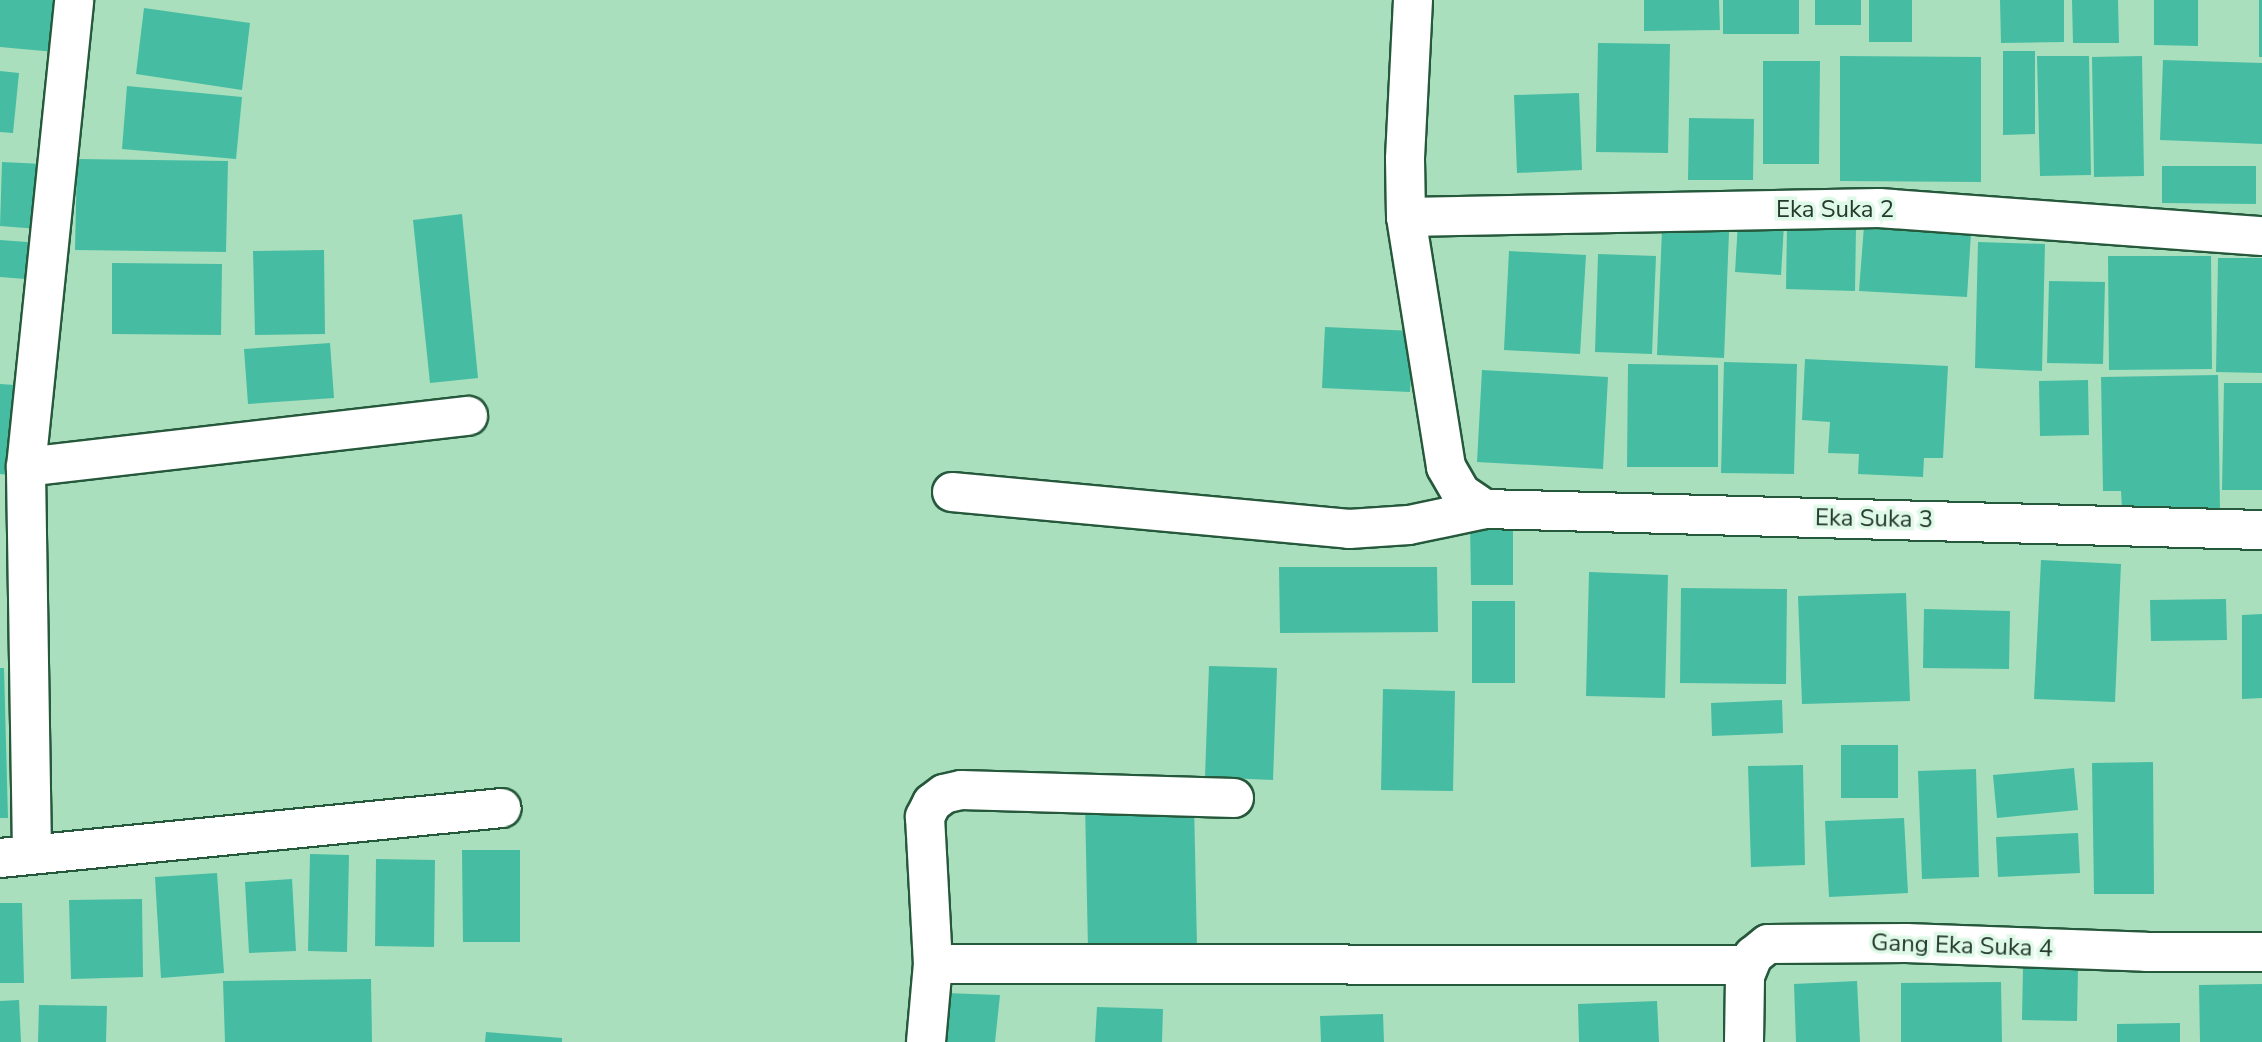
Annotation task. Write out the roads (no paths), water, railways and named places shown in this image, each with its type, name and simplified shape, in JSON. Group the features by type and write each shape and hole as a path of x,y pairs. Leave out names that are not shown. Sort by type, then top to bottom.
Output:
{"street":[{"path":"75,0 26,467 16,856 502,808"},
{"path":"1413,0 1405,159 1406,217 1446,467 1461,493 1485,509"},
{"name":"Eka Suka 2","path":"1406,217 1879,208 2262,236"},
{"path":"26,467 468,416"},
{"name":"Eka Suka 3","path":"952,492 1349,529 1409,525 1485,509 2262,530"},
{"path":"926,1042 933,964 925,817 932,803 944,794 961,790 1234,798"},
{"name":"Gang Eka Suka 4","path":"1748,965 1758,950 1768,944 1906,943 2146,952 2262,952"},
{"path":"933,964 1748,965 1745,976 1744,1042"}]}
